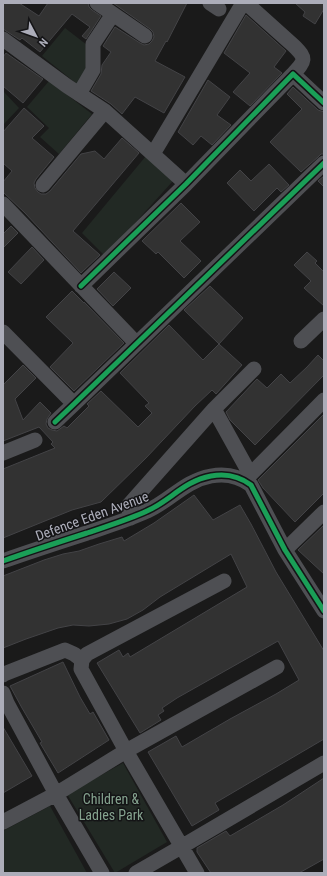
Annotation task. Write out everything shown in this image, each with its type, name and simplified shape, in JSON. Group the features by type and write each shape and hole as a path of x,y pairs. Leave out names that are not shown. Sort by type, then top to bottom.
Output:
{"street":[{"path":"97,3 145,36"},
{"path":"81,286 186,184 302,65 303,59 301,53 245,3 153,154"},
{"path":"79,94 94,70 93,44 113,14"},
{"path":"3,39 105,111 186,184"},
{"path":"293,74 324,103"},
{"path":"43,185 105,111"},
{"path":"55,422 324,163"},
{"path":"3,204 136,343"},
{"path":"301,341 324,319"},
{"path":"3,332 74,404"},
{"path":"131,518 128,506 214,409 254,369"},
{"path":"248,477 324,400"},
{"path":"214,409 285,550 324,611"},
{"path":"3,453 35,440"},
{"name":"Defence Eden Avenue","path":"3,561 149,511 178,491 203,479 212,476 232,475 248,477"},
{"path":"285,550 324,512"},
{"path":"197,873 126,752 81,669 82,660 87,654 224,581"},
{"path":"3,675 65,650 82,660"},
{"path":"3,822 56,794 126,752 277,667"},
{"path":"4,700 102,873"},
{"path":"136,873 182,848 324,764"}],"green space":[{"path":"65,28 87,45 88,70 77,84 42,56"},
{"path":"49,81 92,114 59,154 40,137 49,128 27,107"},
{"path":"3,91 19,108 3,125"},
{"path":"146,156 173,181 105,256 82,233"},
{"name":"Children & Ladies Park","path":"123,763 167,842 115,873 67,794"},
{"path":"50,806 87,873 3,873 3,831"}],"building":[{"path":"3,3 19,3 39,16 48,3 88,3 92,10 101,16 86,39 82,36 90,27 72,14 40,52 22,38 20,40 3,29"},
{"path":"113,3 187,3 167,42 166,41 155,61 185,77 164,113 135,97 122,114 111,104 91,91 101,74 102,65 111,52 103,46 115,27 144,45 149,44 154,37 153,32 150,29"},
{"path":"295,3 324,3 324,9 315,24 303,16 305,12"},
{"path":"246,15 286,51 274,67 282,73 250,106 233,92 250,73 224,53"},
{"path":"6,53 43,79 23,103 3,86 3,57"},
{"path":"208,80 230,97 217,115 231,125 212,145 201,136 193,145 178,132"},
{"path":"293,87 318,110 324,112 324,154 321,154 301,172 270,142 302,109 287,94"},
{"path":"24,108 44,126 32,138 54,157 34,183 35,188 41,194 46,194 50,191 81,154 95,151 104,159 122,138 139,153 73,231 100,255 81,273 25,213 3,192 3,182 12,171 3,163 3,132"},
{"path":"269,164 289,185 281,192 277,188 254,211 227,183 240,170 251,181"},
{"path":"324,176 324,187 318,181"},
{"path":"181,203 200,222 180,241 201,261 184,278 158,252 156,254 142,241"},
{"path":"11,226 18,233 3,248 3,234"},
{"path":"32,247 44,260 21,284 8,272"},
{"path":"307,252 317,261 315,263 324,272 324,306 304,288 311,281 294,265"},
{"path":"114,272 131,288 113,306 97,289"},
{"path":"210,286 243,318 219,344 184,310"},
{"path":"72,291 124,343 74,391 50,367 73,343 46,317"},
{"path":"169,325 203,360 219,344 242,365 216,394 212,390 195,406 146,458 101,502 72,510 3,538 3,469 55,448 51,444 53,442 39,427 3,441 3,385 23,365 36,378 15,399 23,420 40,402 51,413 46,424 48,428 52,430 57,431 64,426 67,428 89,406 87,404 101,391 138,427 152,413 145,406 149,403 120,373"},
{"path":"318,355 324,361 324,375 255,445 230,420 226,412 257,379 267,388 281,374 290,383"},
{"path":"324,414 324,493 295,522 263,488 258,480"},
{"path":"194,495 213,520 240,505 276,572 324,651 324,739 215,803 219,810 192,826 148,752 176,736 182,747 299,680 278,641 162,708 164,711 158,715 161,720 140,733 97,663 119,650 123,657 128,653 130,657 247,587 231,554 127,619 109,624 89,626 73,625 58,628 3,648 3,576 63,554 79,551 122,537 124,541 154,523"},
{"path":"324,525 324,574 298,550"},
{"path":"63,662 90,714 93,712 109,740 58,773 40,743 42,742 10,686"},
{"path":"3,727 32,776 3,793"},
{"path":"324,778 324,859 299,873 211,873 197,852 197,848 226,831 230,836 283,805"}],"cycle path":[{"path":"81,286 186,184 293,74 324,103"},
{"path":"55,422 324,163"},
{"path":"3,561 140,514 155,507 193,482 211,476 228,475 242,479 251,485 285,550 324,611"}]}
